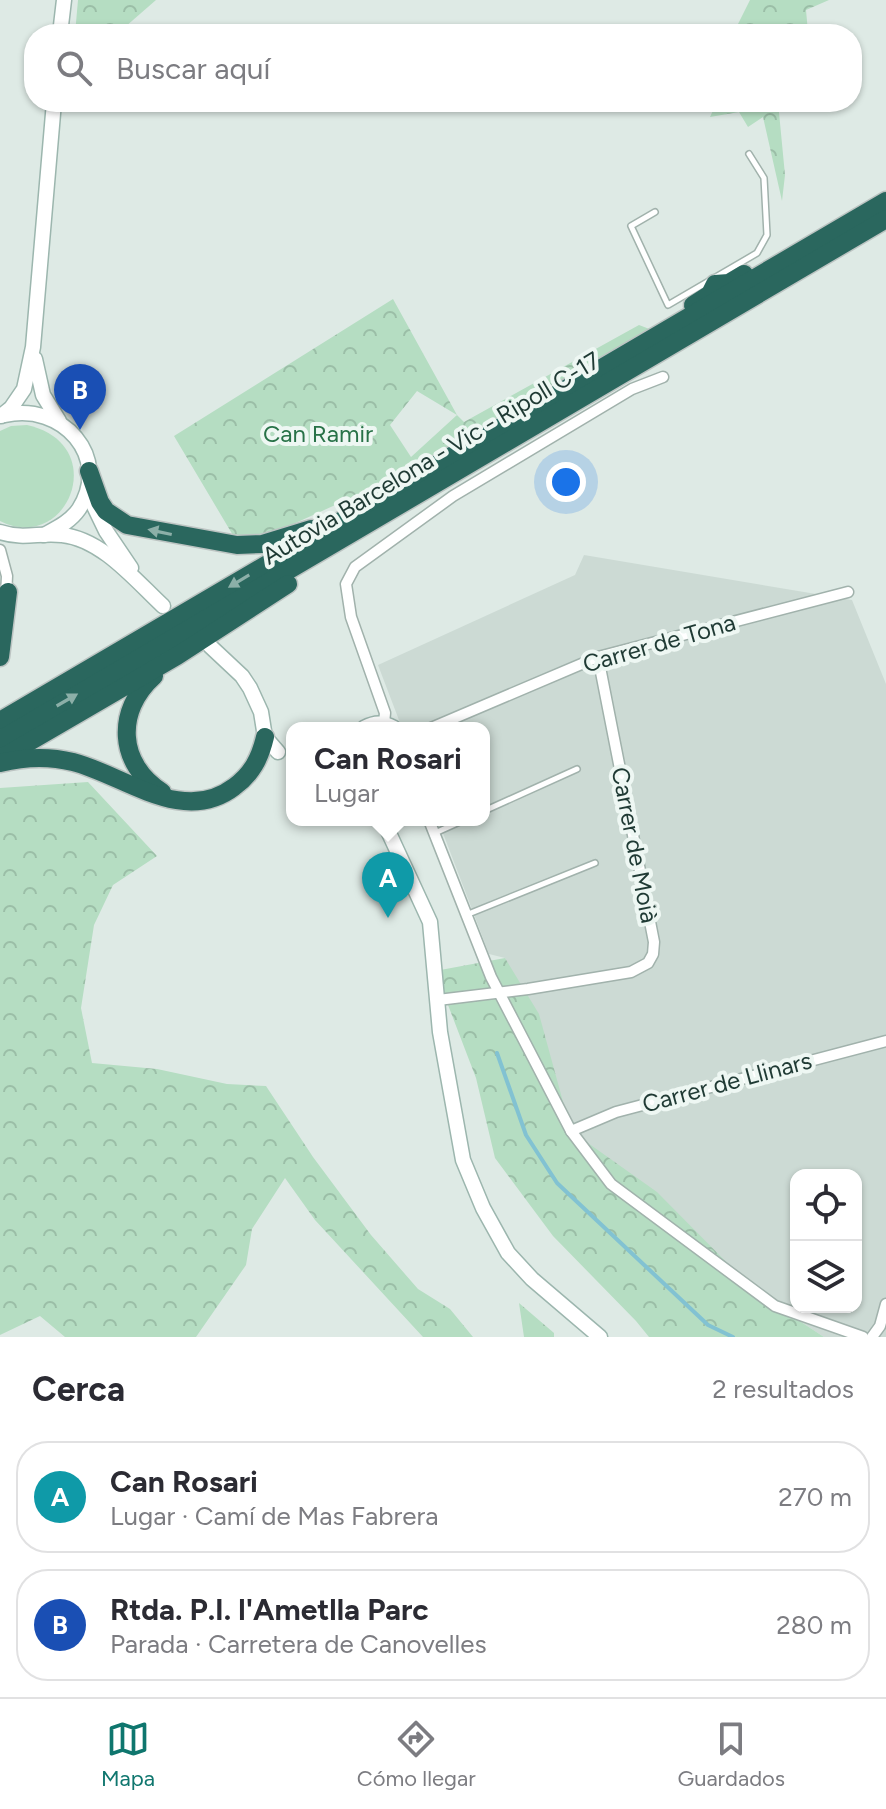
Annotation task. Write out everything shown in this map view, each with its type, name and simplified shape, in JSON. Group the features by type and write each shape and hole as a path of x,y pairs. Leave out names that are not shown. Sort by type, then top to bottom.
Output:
{"highway":[{"name":"Autovia Barcelona - Vic - Ripoll C-17","path":"0,721 886,201"},
{"name":"Autovia Barcelona - Vic - Ripoll C-17","path":"0,740 886,219"},
{"path":"656,337 665,324 710,294 714,281 729,283 763,263 794,256"},
{"path":"88,478 106,511 127,525 237,545 262,544 297,535 369,504"},
{"path":"0,761 177,656 361,538 414,496"},
{"path":"0,657 4,600"},
{"path":"177,656 135,697 126,720 125,734 132,761 139,771 158,789 178,801"},
{"path":"0,761 36,758 71,761 178,801 198,802 232,789 274,750"}],"street":[{"path":"61,24 64,0"},
{"path":"1,416 11,408 24,389 33,347 53,112"},
{"path":"33,347 43,395 59,421"},
{"path":"388,722 351,617 346,584 355,567 453,496 632,389 663,377"},
{"path":"0,532 23,538 69,536 93,546 158,601 117,551 97,514 84,452 74,434 59,421 41,413 21,411 1,416"},
{"path":"44,535 64,525 78,509 88,478"},
{"path":"0,550 4,600"},
{"name":"Carrer de Tona","path":"445,722 598,657 848,592"},
{"path":"210,646 242,676 250,688 274,750"},
{"name":"Carrer de Moià","path":"438,1000 631,972 648,963 653,954 654,942 598,657"},
{"path":"386,826 430,922 449,1092 463,1160 483,1208 508,1253 532,1279 600,1337"},
{"path":"431,826 491,977 571,1131 611,1184 775,1306 863,1337"},
{"path":"884,1042 886,1054"},
{"name":"Carrer de Llinars","path":"571,1131 616,1112 884,1042"},
{"path":"872,1337 880,1326 886,1304"}],"lane":[{"path":"655,212 631,226 668,305 714,281 757,253 767,235 764,178 749,154"},
{"path":"490,808 577,769"},
{"path":"434,833 450,826"},
{"path":"466,915 595,863"}],"shaded area":[{"path":"584,555 852,600 886,684 886,1337 824,1337 757,1293 571,1131 505,958 489,954 440,826 490,826 490,722 400,722 378,665 575,575"}],"green space":[{"path":"78,0 156,0 128,24 76,24"},
{"path":"750,0 829,0 806,10 807,24 738,24"},
{"path":"712,112 739,112 710,117"},
{"path":"739,112 779,112 785,175 782,201 763,117 748,127"},
{"name":"Can Ramir","path":"393,299 457,415 464,422 639,325 652,330 417,468 269,535 234,537 174,436","holes":["417,391 457,415 411,457 390,425"]},
{"path":"27,425 53,436 68,453 74,473 71,493 61,511 45,523 24,527 0,521 0,431 11,426"},
{"path":"88,782 157,856 113,885 94,925 81,1008 92,1063 157,1069 227,1084 266,1086 313,1157 371,1235 418,1289 450,1309 473,1337 423,1337 315,1220 285,1178 252,1229 246,1265 196,1337 65,1337 40,1316 0,1335 0,788"},
{"path":"505,958 539,1014 571,1131 657,1192 757,1293 824,1337 649,1337 553,1236 495,1158 476,1078 435,971"},
{"path":"519,1303 554,1333 554,1337 524,1337"}],"waterway":[{"path":"497,1053 526,1135 557,1183 708,1325 733,1337"}],"place":[{"name":"Rtda. P.I. l'Ametlla Parc","path":"80,430"},
{"name":"Can Rosari","path":"388,918"}]}
